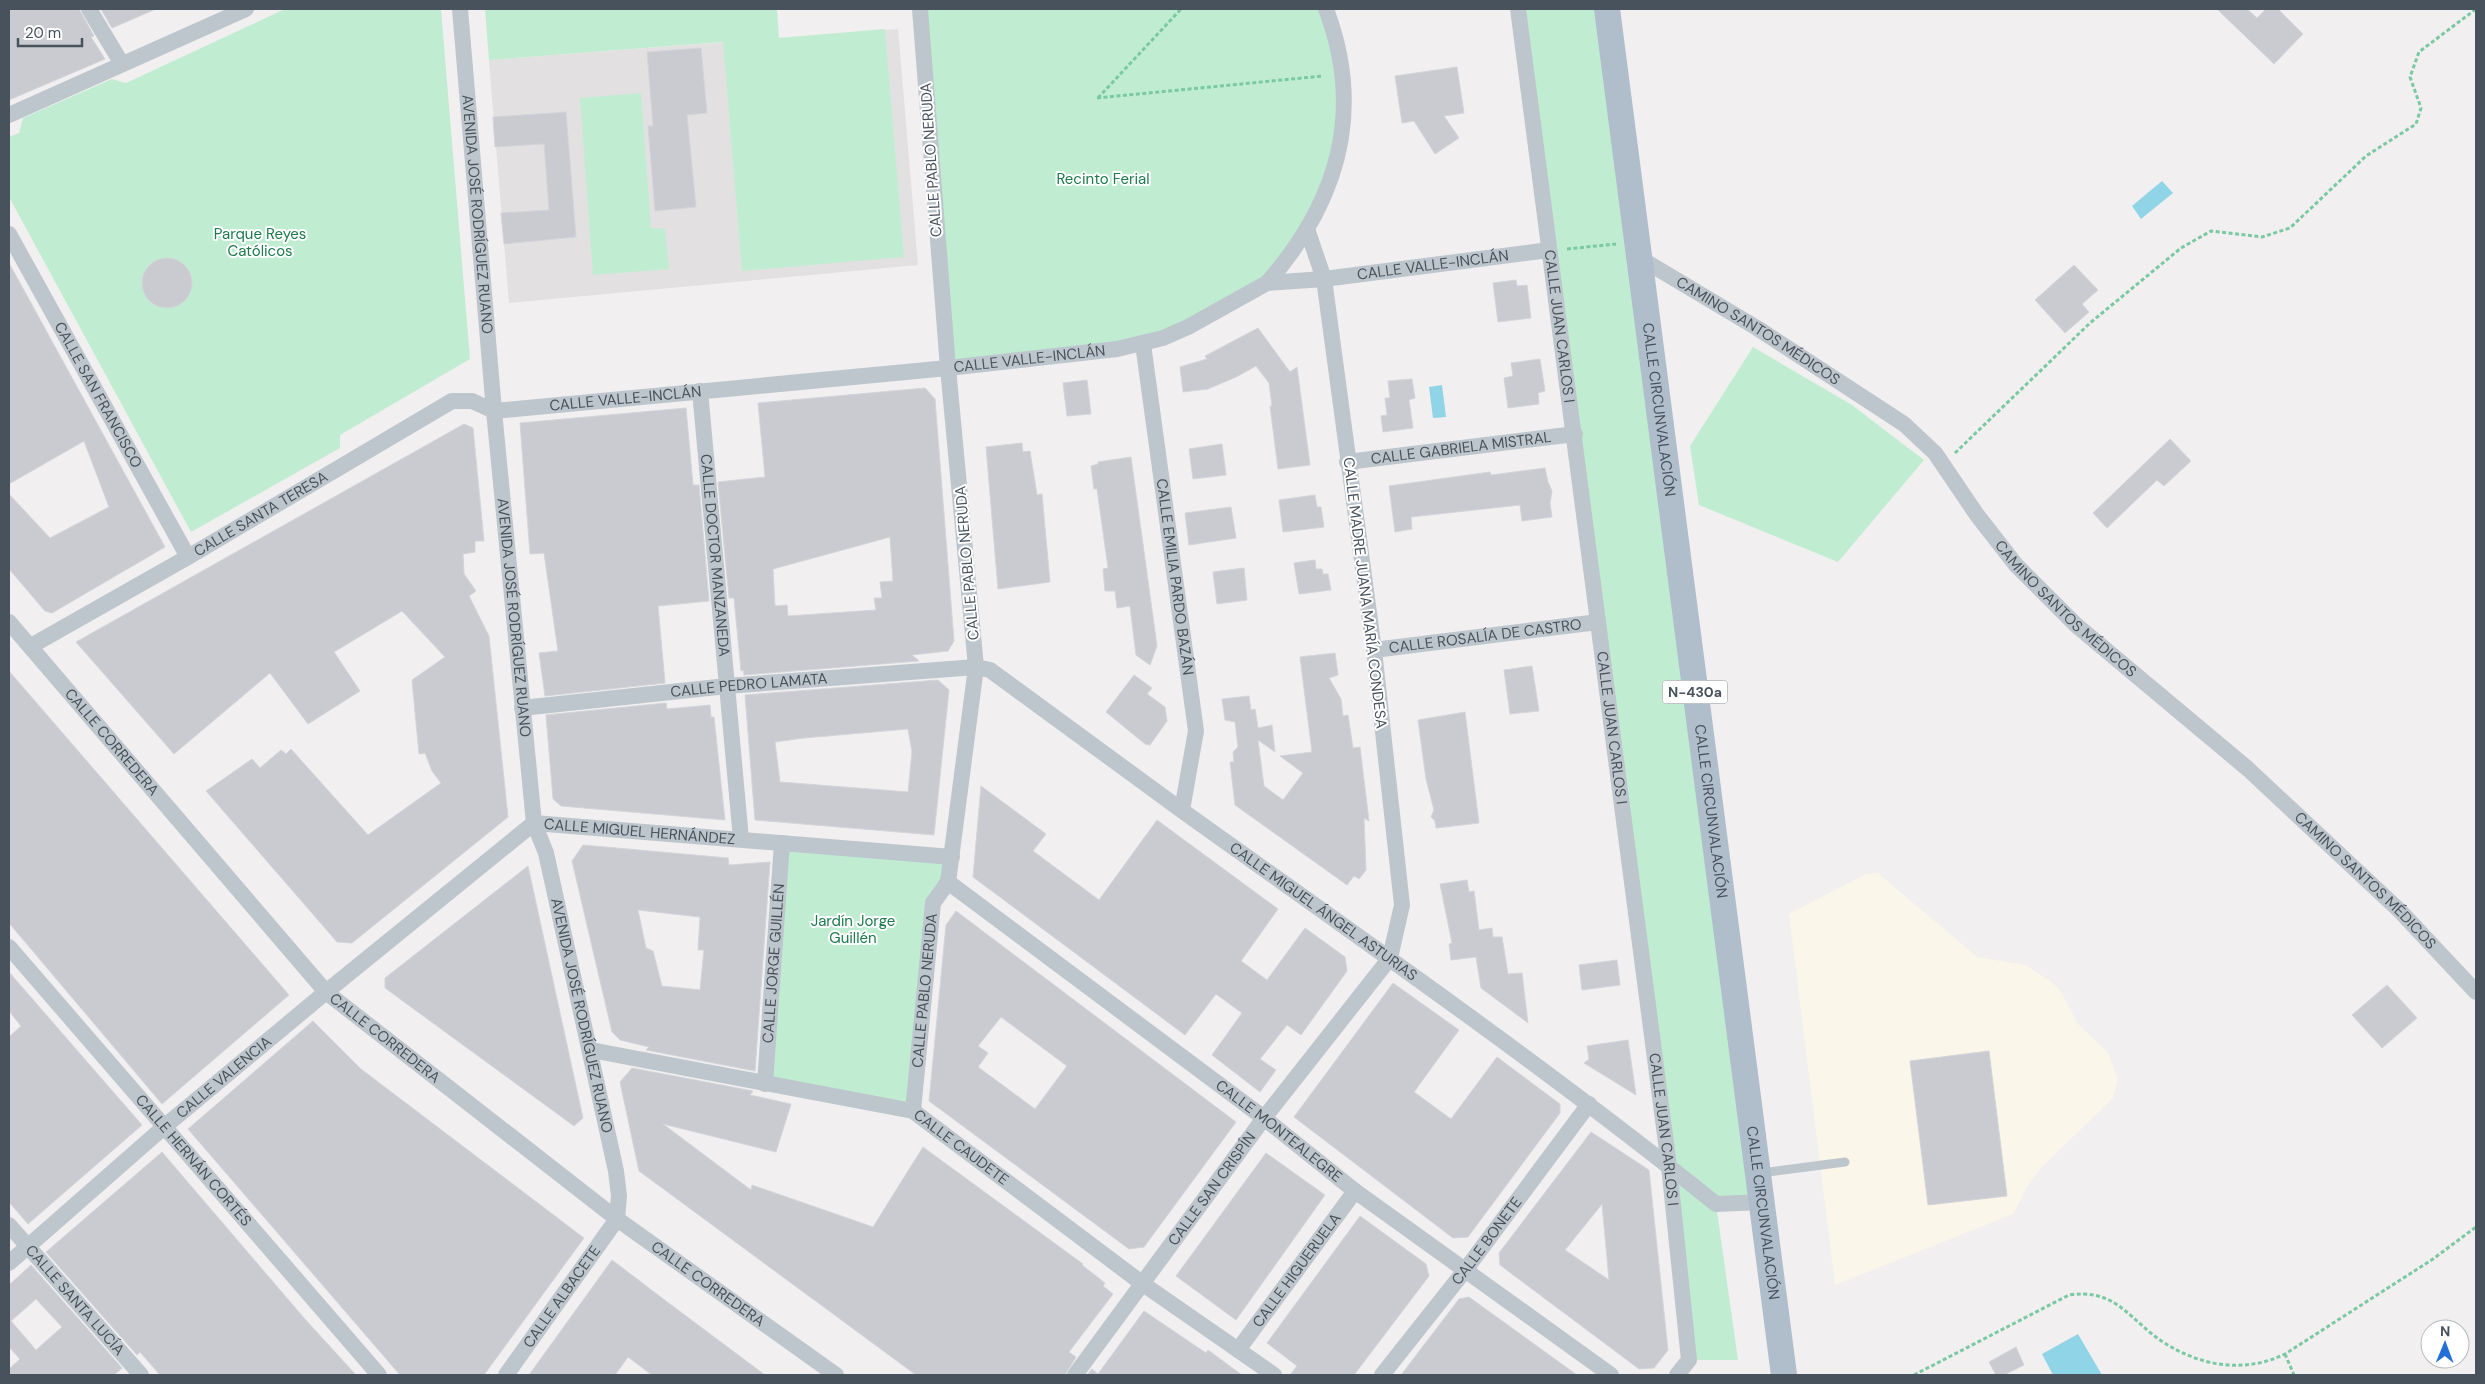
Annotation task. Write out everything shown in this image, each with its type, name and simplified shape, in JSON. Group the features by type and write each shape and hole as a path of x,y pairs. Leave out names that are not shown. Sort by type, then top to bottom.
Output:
{"main road":[{"name":"CALLE CIRCUNVALACIÓN","path":"1607,9 1784,1375"}],"street":[{"path":"89,9 122,64"},
{"path":"9,115 246,9"},
{"name":"AVENIDA JOSÉ RODRÍGUEZ RUANO","path":"460,9 494,411 534,824 546,853 616,1171 619,1196 617,1219"},
{"name":"CALLE PABLO NERUDA","path":"914,1111 933,903 948,882 976,667 948,368 920,9"},
{"path":"1267,283 1286,262 1319,210 1340,148 1344,104 1343,74 1340,54 1326,9"},
{"name":"CALLE JUAN CARLOS I","path":"1518,9 1575,434 1669,1166 1689,1360 1677,1375"},
{"name":"CALLE MADRE JUANA MARÍA CONDESA","path":"1307,230 1324,279 1347,462 1374,650 1402,905 1390,958"},
{"name":"CALLE SAN FRANCISCO","path":"9,234 188,557"},
{"name":"CALLE VALLE-INCLÁN","path":"494,411 948,368 1117,349 1163,338 1200,321 1267,283 1324,279 1549,250"},
{"name":"CAMINO SANTOS MÉDICOS","path":"1637,250 1904,424 1936,452 1977,515 2016,565 2076,624 2248,769 2400,911 2476,992"},
{"name":"CALLE EMILIA PARDO BAZÁN","path":"1143,344 1196,731 1182,810"},
{"name":"CALLE DOCTOR MANZANEDA","path":"700,391 741,839"},
{"name":"CALLE SANTA TERESA","path":"31,646 188,557 452,401 472,401 494,411"},
{"name":"CALLE GABRIELA MISTRAL","path":"1347,462 1575,434"},
{"name":"CALLE CORREDERA","path":"9,622 326,992 617,1219 836,1375"},
{"name":"CALLE ROSALÍA DE CASTRO","path":"1374,650 1598,622"},
{"name":"CALLE MIGUEL ÁNGEL ASTURIAS","path":"976,667 990,670 1390,958 1589,1104 1716,1204 1762,1202"},
{"name":"CALLE PEDRO LAMATA","path":"522,708 727,686 976,667"},
{"name":"CALLE MIGUEL HERNÁNDEZ","path":"326,992 534,824 952,857"},
{"name":"CALLE JORGE GUILLÉN","path":"765,1084 782,843"},
{"name":"CALLE MONTEALEGRE","path":"948,882 1264,1118 1355,1191 1611,1375"},
{"name":"CALLE HERNÁN CORTÉS","path":"9,947 379,1375"},
{"name":"CALLE SAN CRISPÍN","path":"1075,1375 1264,1118 1390,958"},
{"name":"CALLE VALENCIA","path":"9,1263 164,1128 326,992"},
{"name":"CALLE CAUDETE","path":"590,1050 914,1111 1143,1284 1274,1375"},
{"name":"CALLE BONETE","path":"1382,1375 1466,1269 1589,1104"},
{"name":"CALLE HIGUERUELA","path":"1238,1350 1355,1191"},
{"name":"CALLE ALBACETE","path":"506,1375 617,1219"},
{"name":"CALLE SANTA LUCÍA","path":"9,1225 141,1375"}],"lane":[{"path":"1758,1174 1845,1162"}],"path":[{"path":"1181,9 1097,98 1343,74"},
{"path":"1943,464 2090,323 2181,248 2211,231 2262,237 2290,228 2366,156 2416,124 2421,108 2410,77 2419,52 2476,9"},
{"path":"1549,250 1637,250"},
{"path":"1914,1375 2069,1295 2082,1293 2120,1304 2153,1334 2193,1359 2229,1365 2269,1362 2285,1354 2433,1259 2476,1227"},
{"path":"2285,1354 2294,1375"}],"shaded area":[{"path":"898,29 918,265 509,303 489,60"},
{"path":"1878,873 1977,957 2025,965 2049,980 2060,990 2078,1024 2108,1053 2118,1079 2113,1098 2041,1168 2030,1182 2013,1214 1835,1285 1789,914 1866,874"}],"green space":[{"name":"Parque Reyes Católicos","path":"285,9 441,9 470,359 340,435 340,448 191,532 9,197 9,137 19,133 23,118 112,79 126,83"},
{"path":"485,9 777,9 779,38 885,29 904,257 742,271 723,42 489,60"},
{"name":"Recinto Ferial","path":"920,9 1326,9 1340,54 1334,168 1267,283 1163,338 948,368"},
{"path":"1518,9 1607,9 1762,1202 1716,1204 1738,1360 1689,1360"},
{"path":"641,93 651,228 665,229 669,269 593,275 580,98"},
{"path":"1753,347 1852,405 1924,460 1838,562 1699,505 1690,446"},
{"name":"Jardín Jorge Guillén","path":"782,843 952,857 933,903 913,1111 765,1084"}],"water":[{"path":"2162,181 2173,193 2141,219 2132,206"},
{"path":"1442,385 1446,417 1433,418 1429,387"},
{"path":"2078,1334 2102,1375 2053,1375 2042,1354"}],"building":[{"path":"9,9 79,9 94,36 91,37 105,59 9,100"},
{"path":"101,9 156,9 112,28"},
{"path":"2217,9 2247,9 2257,18 2266,9 2278,9 2303,34 2274,64"},
{"path":"701,48 707,113 687,115 696,207 655,211 648,126 653,126 647,52"},
{"path":"1457,67 1464,113 1444,116 1459,138 1435,154 1414,121 1402,123 1395,76"},
{"path":"566,112 576,237 504,244 501,213 549,210 544,144 495,147 493,117"},
{"path":"167,258 176,260 187,269 192,283 190,292 181,303 167,308 158,306 147,297 142,283 144,274 153,263"},
{"path":"9,263 165,547 52,613 45,611 9,569 9,494 50,538 109,507 84,441 9,484"},
{"path":"2074,265 2098,290 2082,304 2089,312 2065,333 2035,300"},
{"path":"1516,280 1517,286 1527,285 1531,318 1498,322 1493,283"},
{"path":"1258,328 1290,372 1297,367 1310,465 1278,469 1269,383 1256,366 1208,389 1183,392 1180,367 1207,359 1205,356"},
{"path":"1540,359 1545,391 1538,393 1539,404 1508,408 1504,378 1513,376 1511,363"},
{"path":"1412,379 1415,398 1409,400 1413,428 1383,432 1381,416 1387,415 1385,398 1390,398 1388,381"},
{"path":"1087,380 1091,414 1067,416 1063,383"},
{"path":"925,388 935,399 954,641 948,651 912,655 919,661 744,675 743,670 741,671 734,598 729,598 718,482 765,477 758,403","holes":["890,537 893,581 880,582 882,598 874,598 876,610 788,616 787,605 775,606 773,569"]},
{"path":"686,408 693,485 699,485 709,601 658,606 665,683 545,696 539,653 558,651 544,553 530,554 520,423"},
{"path":"464,424 473,428 484,541 475,541 475,552 463,554 464,574 476,591 469,596 489,636 508,817 352,943 337,942 206,791 252,759 260,768 281,750 286,754 291,749 368,835 441,783 432,771 425,753 419,754 412,680 445,657 402,611 334,652 360,691 308,724 270,673 174,754 76,642"},
{"path":"2170,439 2191,461 2164,486 2157,480 2107,528 2093,513"},
{"path":"1022,443 1023,452 1030,451 1037,495 1042,494 1050,582 998,589 986,447"},
{"path":"1222,444 1226,475 1193,479 1189,449"},
{"path":"1131,457 1157,646 1150,665 1136,655 1130,606 1117,608 1115,591 1105,591 1103,569 1108,568 1097,489 1094,489 1091,466 1098,464 1098,462"},
{"path":"1545,468 1552,491 1550,503 1552,517 1522,521 1520,505 1411,517 1412,529 1395,532 1389,486 1490,472 1491,475"},
{"path":"1315,495 1317,507 1321,507 1324,527 1283,532 1279,500"},
{"path":"1231,507 1236,538 1189,545 1185,513"},
{"path":"1315,560 1316,569 1322,569 1323,574 1328,574 1331,590 1299,594 1294,563"},
{"path":"1244,568 1247,600 1217,604 1213,572"},
{"path":"1335,653 1338,675 1329,678 1341,699 1343,716 1348,715 1353,748 1360,747 1369,821 1364,818 1366,870 1359,879 1354,876 1347,885 1235,805 1230,762 1234,762 1233,752 1238,747 1235,722 1225,720 1222,699 1249,696 1251,710 1255,709 1258,728 1272,725 1275,752 1258,740 1264,786 1283,800 1303,773 1280,756 1312,752 1300,657"},
{"path":"1532,666 1539,711 1510,714 1504,670"},
{"path":"9,671 289,995 162,1104 9,923"},
{"path":"1134,675 1152,688 1147,694 1165,707 1167,721 1150,745 1145,744 1106,712"},
{"path":"938,680 949,690 934,835 755,820 745,695","holes":["908,729 912,752 908,792 780,782 775,742"]},
{"path":"666,703 667,709 710,705 711,717 714,717 725,820 561,806 553,799 546,715"},
{"path":"1465,712 1479,823 1436,828 1435,821 1431,817 1434,810 1426,779 1418,720"},
{"path":"981,786 1046,834 1033,851 1099,900 1157,820 1278,909 1241,961 1267,980 1305,928 1345,957 1347,971 1301,1035 1287,1025 1260,1059 1276,1070 1260,1092 1212,1055 1242,1013 1216,994 1185,1035 973,877"},
{"path":"583,845 728,858 729,865 770,862 755,1071 646,1050 649,1047 620,1040 612,1032 572,861","holes":["638,910 700,917 698,950 704,950 700,990 662,986 653,951 646,948"]},
{"path":"528,866 583,1118 574,1126 385,988 385,978"},
{"path":"1467,880 1469,892 1474,891 1479,930 1492,928 1493,937 1502,937 1508,974 1522,973 1528,1023 1481,988 1476,957 1451,960 1449,944 1452,943 1440,884"},
{"path":"956,911 1236,1122 1144,1247 1129,1249 929,1101 946,925","holes":["1001,1017 1067,1066 1035,1109 978,1067 988,1053 978,1046"]},
{"path":"1617,960 1620,985 1582,990 1579,965"},
{"path":"9,972 142,1125 28,1224 9,1202 9,1037 21,1026 9,1011"},
{"path":"1393,983 1459,1030 1414,1092 1451,1119 1497,1057 1560,1104 1560,1113 1468,1237 1453,1238 1294,1117"},
{"path":"2387,985 2417,1018 2382,1048 2352,1015"},
{"path":"313,1021 361,1069 584,1238 484,1375 400,1375 188,1129"},
{"path":"1628,1040 1636,1095 1584,1063 1589,1059 1587,1046"},
{"path":"1989,1051 2007,1196 1928,1205 1910,1061"},
{"path":"632,1068 753,1091 750,1095 791,1104 776,1152 663,1124 751,1190 752,1185 873,1227 923,1147 1083,1264 1105,1283 1103,1286 1113,1294 1069,1352 1076,1357 1065,1375 916,1375 639,1171 620,1082"},
{"path":"1591,1132 1649,1170 1668,1350 1654,1368 1639,1369 1500,1265 1499,1253","holes":["1602,1204 1609,1280 1565,1250"]},
{"path":"162,1152 304,1318 356,1375 160,1375 140,1352 137,1355 46,1252"},
{"path":"1266,1153 1325,1195 1236,1320 1176,1276"},
{"path":"1360,1216 1426,1264 1429,1276 1354,1375 1290,1375 1297,1366 1267,1343"},
{"path":"612,1260 765,1375 652,1375 628,1357 615,1375 529,1375"},
{"path":"31,1265 122,1368 114,1375 9,1375 9,1369 20,1359 9,1347 9,1285","holes":["36,1299 62,1327 36,1350 11,1321"]},
{"path":"1469,1297 1577,1375 1401,1375 1459,1299"},
{"path":"1144,1311 1206,1353 1208,1350 1242,1375 1087,1375 1092,1369 1098,1374"},
{"path":"2016,1347 2024,1365 2004,1375 1996,1375 1989,1362"}]}
